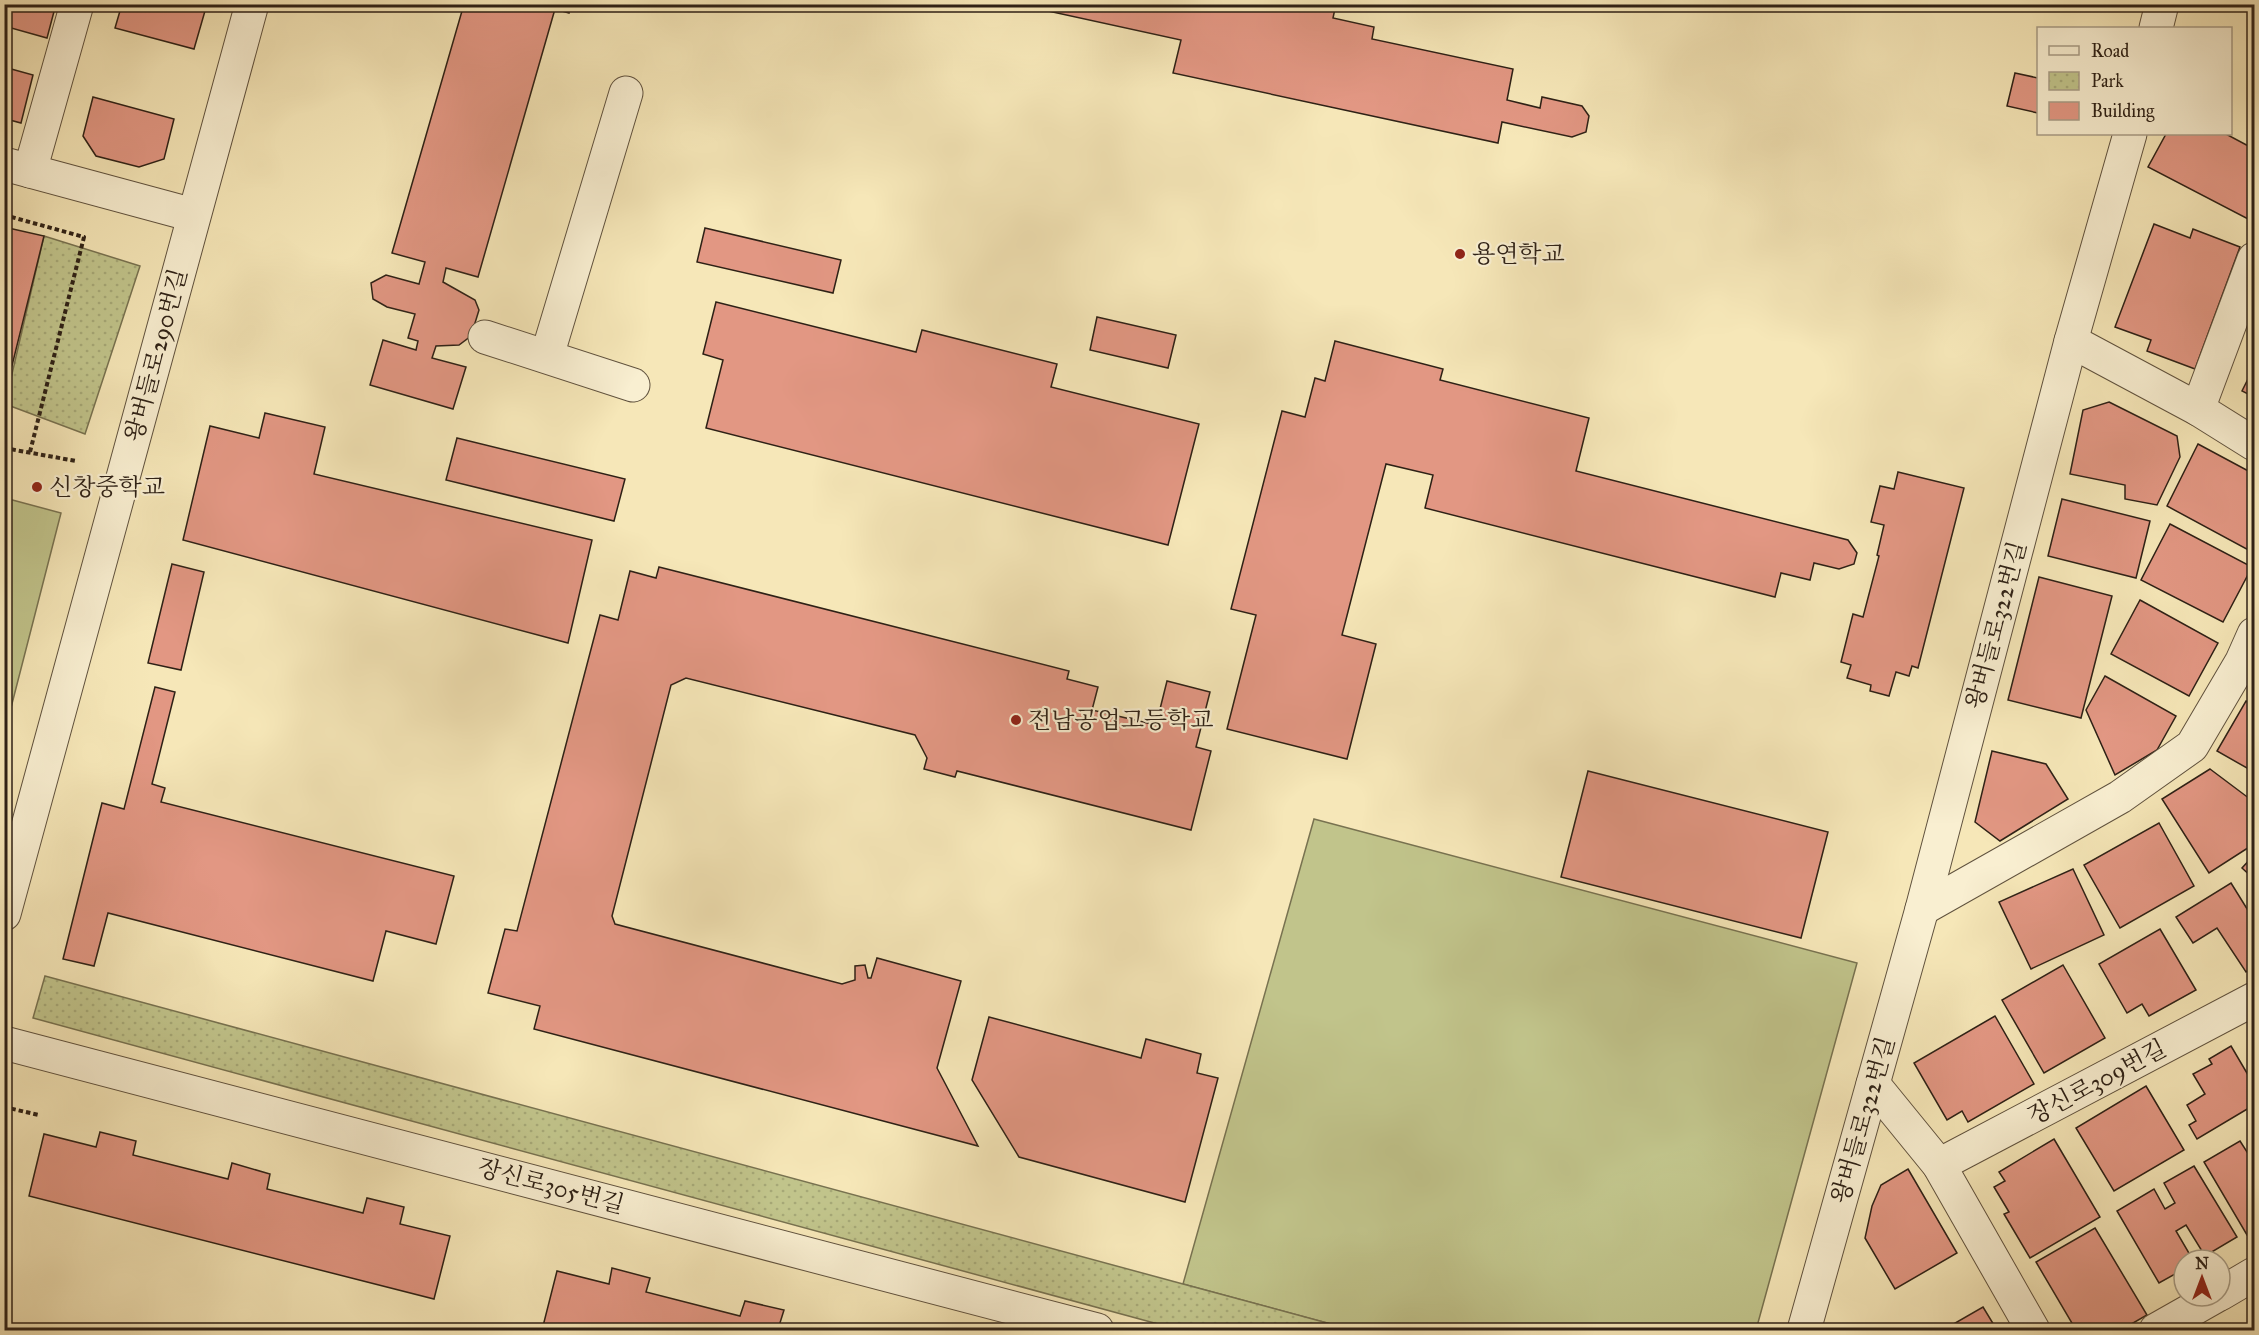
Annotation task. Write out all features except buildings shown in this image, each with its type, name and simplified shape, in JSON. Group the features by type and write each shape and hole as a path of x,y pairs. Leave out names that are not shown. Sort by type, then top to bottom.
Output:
{"street":[{"path":"78,4 17,168 193,215"},
{"name":"왕버들로290번길","path":"4,914 252,4"},
{"path":"2156,27 2162,4"},
{"path":"548,356 626,93"},
{"name":"왕버들로322번길","path":"1804,1330 1922,909 2071,341 2130,135"},
{"path":"2198,409 2254,260"},
{"path":"485,337 633,385"},
{"path":"2071,341 2198,409 2254,444"},
{"path":"1922,909 2120,797 2192,746 2242,661 2254,634"},
{"name":"장신로309번길","path":"1939,1165 2254,999"},
{"name":"장신로305번길","path":"4,1043 1097,1330"},
{"path":"1873,1084 1939,1165 2033,1330"},
{"path":"2232,1287 2254,1274"},
{"path":"2156,1330 2195,1308"}],"path":[{"path":"4,215 84,237 30,452"},
{"path":"4,448 76,461"},
{"path":"4,1107 39,1115"}],"green space":[{"path":"44,236 140,266 85,434 5,404"},
{"path":"4,498 61,513 5,731"},
{"path":"1314,819 1857,963 1756,1330 1353,1330 1183,1284"},
{"path":"45,976 1353,1330 1180,1330 33,1018"}],"place":[{"name":"용연학교","path":"1460,254"},
{"name":"신창중학교","path":"37,487"},
{"name":"전남공업고등학교","path":"1016,720"}]}
